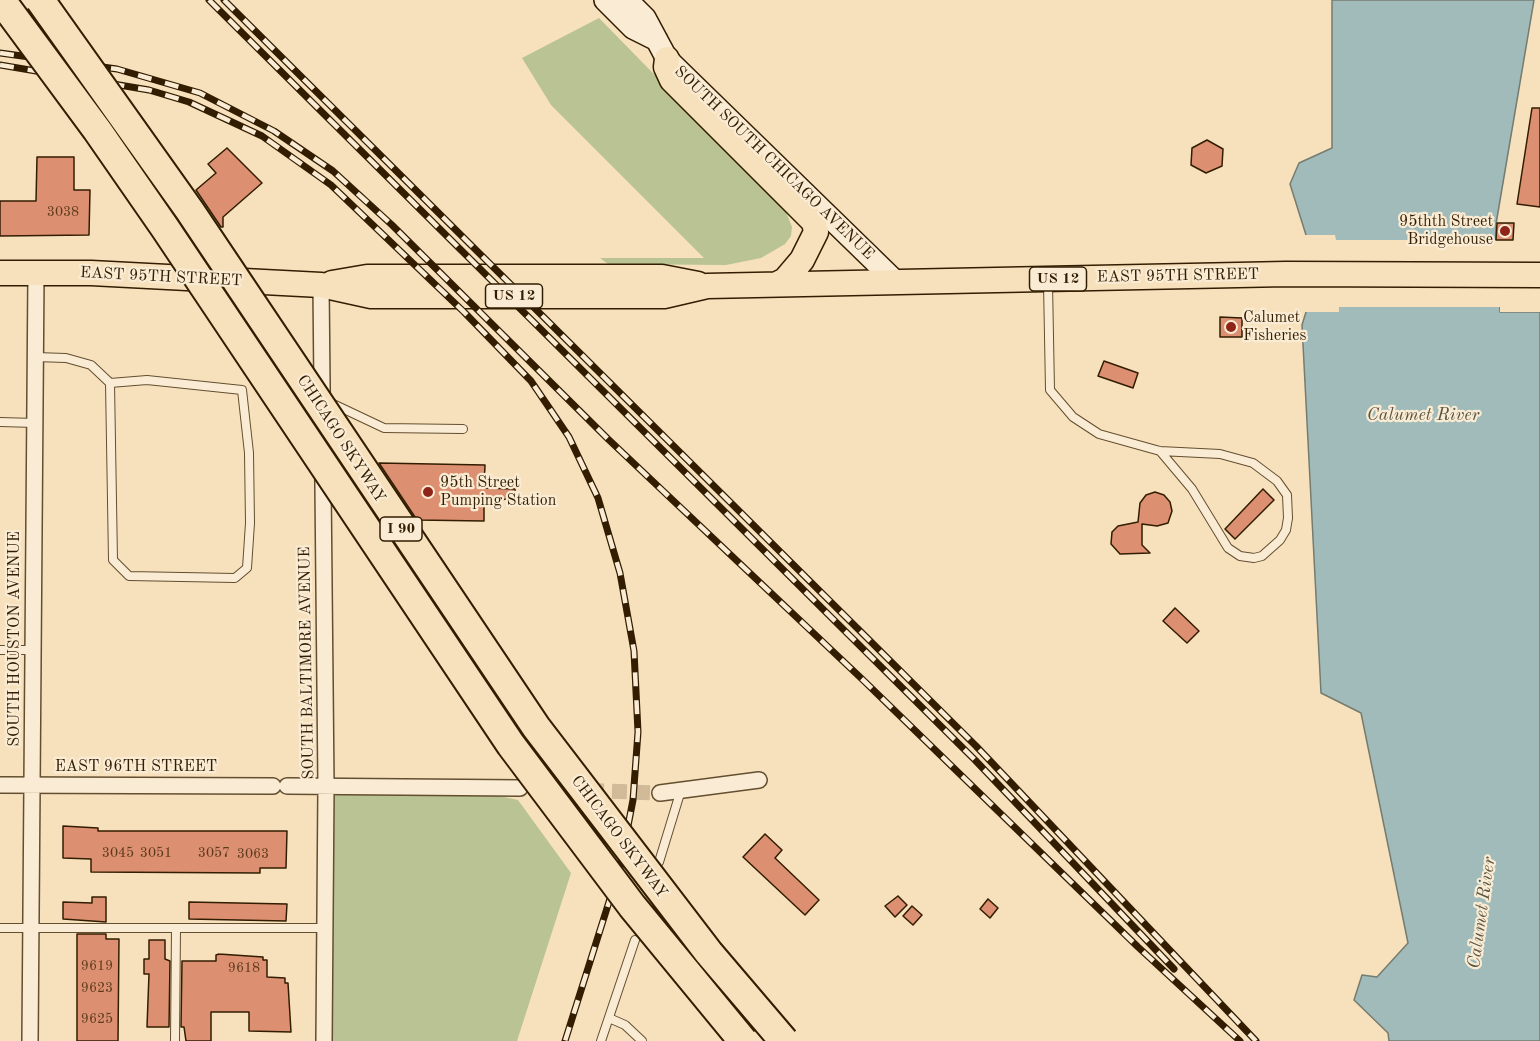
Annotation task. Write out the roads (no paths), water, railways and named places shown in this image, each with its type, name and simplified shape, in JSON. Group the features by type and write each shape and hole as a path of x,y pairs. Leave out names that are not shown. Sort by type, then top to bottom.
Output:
{"highway":[{"name":"CHICAGO SKYWAY","path":"1,0 165,228 511,744 632,906 743,1041"},
{"name":"CHICAGO SKYWAY","path":"40,0 183,201 536,727 663,896 784,1041"}],"main road":[{"name":"SOUTH SOUTH CHICAGO AVENUE","path":"605,0 633,28 662,50 896,282"},
{"name":"SOUTH SOUTH CHICAGO AVENUE","path":"627,0 645,18 662,50"},
{"path":"662,50 672,80 814,222 816,232 802,260 785,280 777,284"},
{"name":"EAST 95TH STREET","path":"0,273 321,285 371,296 664,296 707,286 1286,274 1540,275"}],"street":[{"name":"SOUTH HOUSTON AVENUE","path":"30,1041 36,273"},
{"name":"SOUTH BALTIMORE AVENUE","path":"321,285 326,786 324,1041"},
{"path":"660,793 759,780"},
{"name":"EAST 96TH STREET","path":"0,785 519,788"}],"lane":[{"path":"1047,279 1050,390 1073,417 1099,434 1160,451 1220,454 1238,458 1263,470 1277,481 1287,495 1288,518 1286,530 1280,540 1262,556 1254,558 1240,556 1228,548 1192,489 1160,451"},
{"path":"35,357 66,358 91,365 110,382 147,380 242,390 249,453 250,523 247,568 235,578 129,576 113,560 110,382"},
{"path":"322,398 384,428 463,429"},
{"path":"0,422 35,423"},
{"path":"0,650 33,650"},
{"path":"659,862 681,790"},
{"path":"0,928 325,928"},
{"path":"175,1041 176,928"},
{"path":"601,1041 634,940"},
{"path":"609,1018 625,1025 642,1041"}],"water":[{"name":"Calumet River","path":"1332,0 1534,0 1496,224 1496,240 1500,312 1540,312 1540,1041 1389,1041 1388,1033 1354,1000 1362,975 1377,977 1408,943 1361,713 1321,693 1302,325 1306,312 1306,235 1290,184 1299,163 1332,148"}],"tunnel":[{"path":"543,789 660,793"}],"railway":[{"path":"209,0 975,760 1174,969"},
{"path":"224,0 976,746 1256,1041"},
{"path":"0,53 117,69 200,93 274,131 333,171 392,225 608,439 862,679 1138,947 1240,1041"},
{"path":"0,65 149,90 189,102 262,136 331,185 464,312 531,381 569,437 598,498 620,573 634,651 638,732 633,800 620,867 565,1041"}],"place":[{"name":"95thth Street Bridgehouse","path":"1505,231"},
{"name":"Calumet Fisheries","path":"1231,327"},
{"name":"95th Street Pumping Station","path":"428,492"}]}
